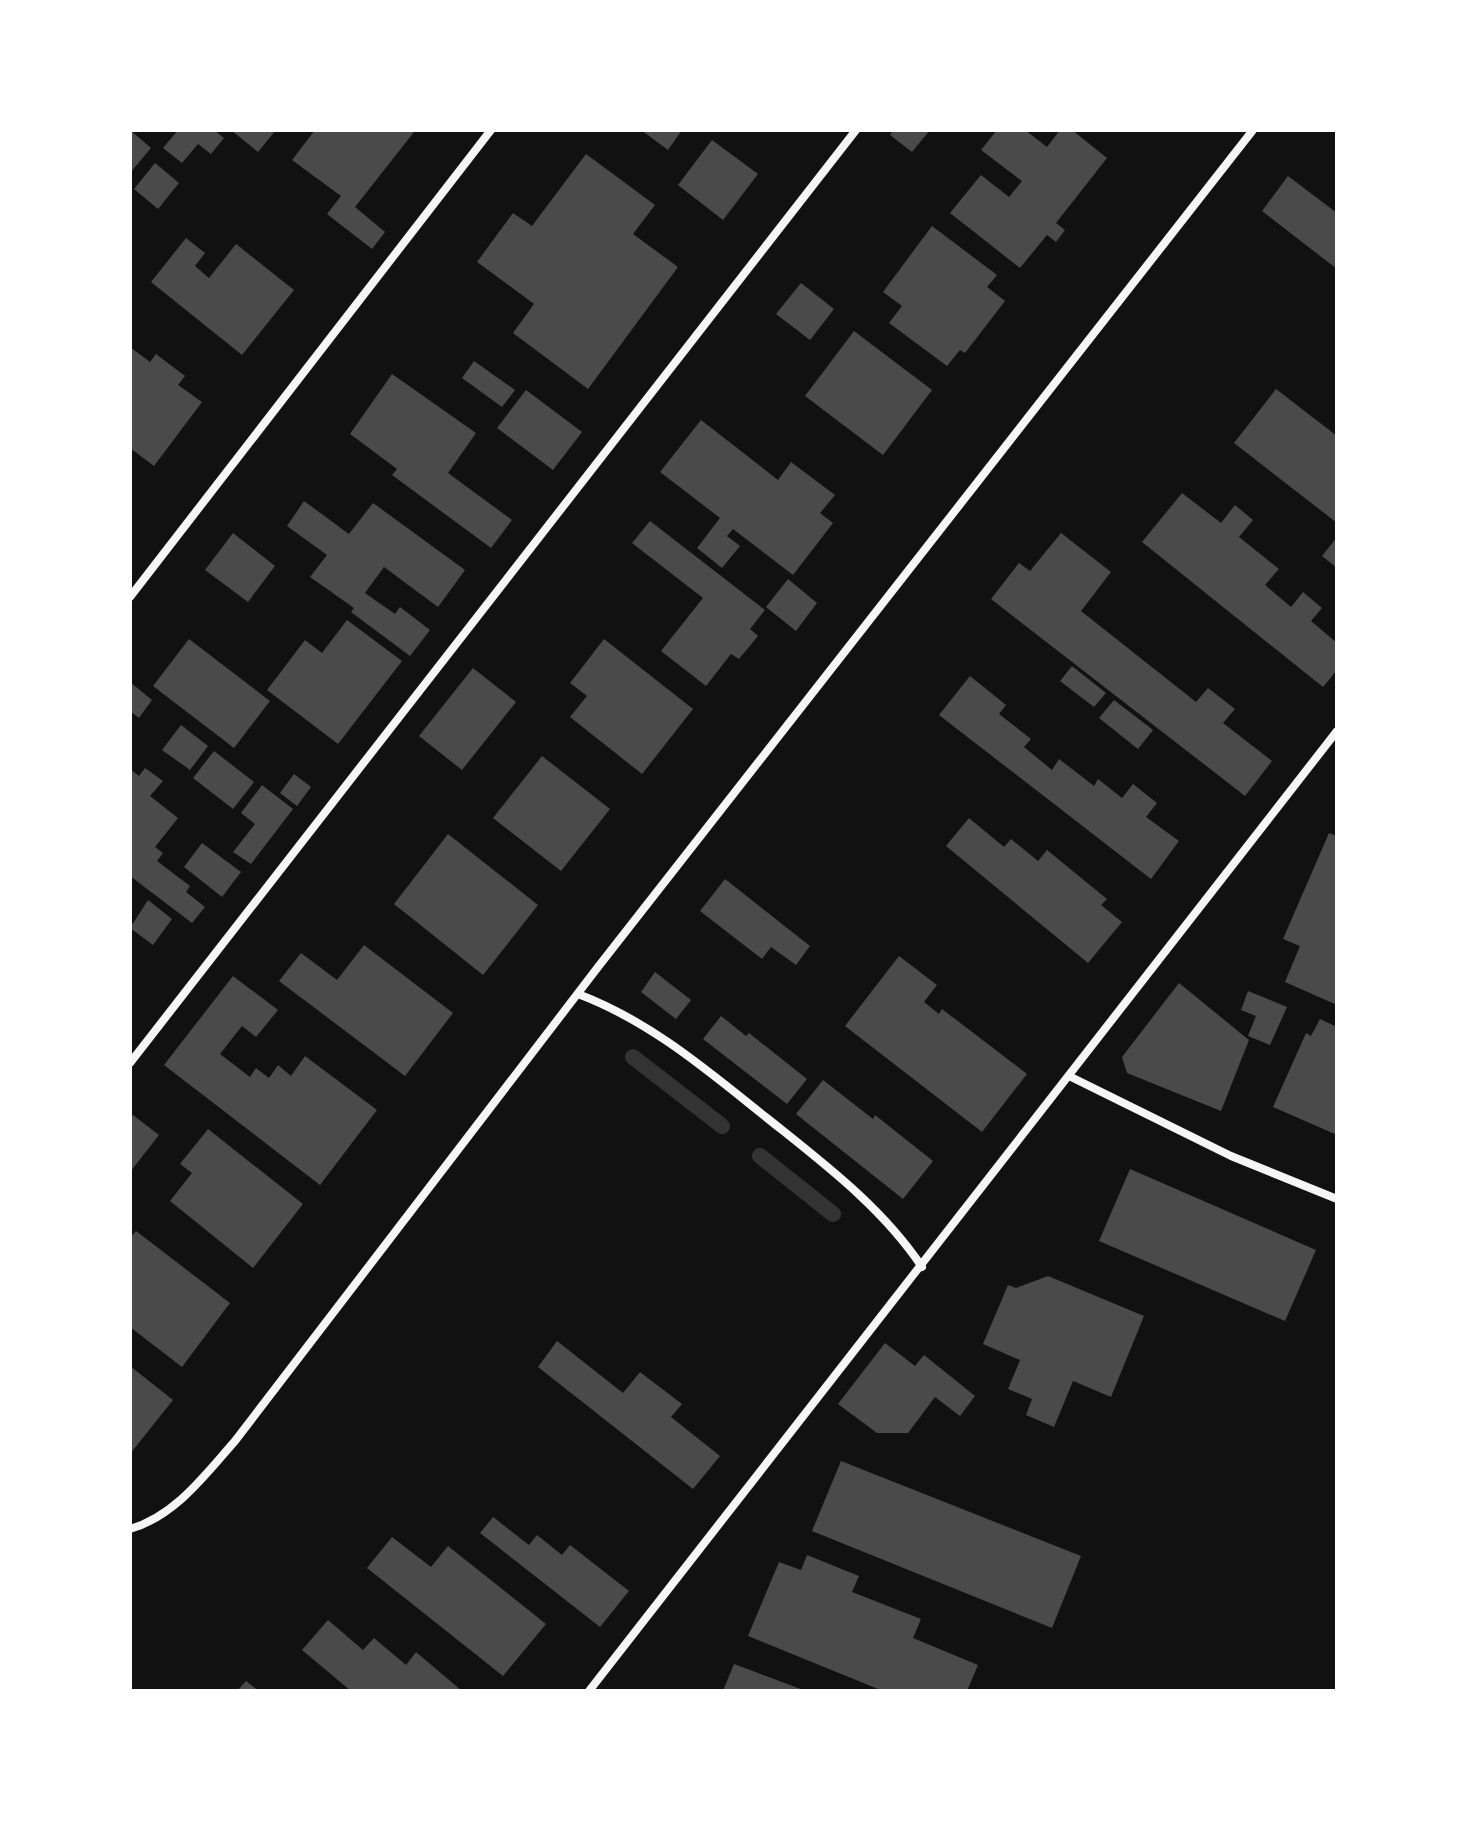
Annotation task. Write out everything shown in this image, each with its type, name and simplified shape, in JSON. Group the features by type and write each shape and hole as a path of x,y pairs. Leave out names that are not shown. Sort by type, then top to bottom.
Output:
{"street":[{"path":"130,597 491,130"},
{"path":"130,1063 856,130"},
{"path":"130,1529 144,1525 177,1503 235,1441 578,994 1253,130"},
{"path":"589,1691 1337,731"},
{"path":"578,994 624,1013 717,1077 812,1154 892,1226 922,1267"},
{"path":"1069,1076 1231,1156 1337,1199"}],"building":[{"path":"130,130 151,148 130,173"},
{"path":"178,130 214,130 224,138 211,154 198,144 182,163 163,148"},
{"path":"231,130 276,130 258,152"},
{"path":"315,130 414,132 355,207 385,232 372,249 327,214 341,196 292,160"},
{"path":"641,130 682,130 668,150"},
{"path":"893,130 930,130 912,152 890,135"},
{"path":"997,130 1025,130 1047,147 1060,130 1072,130 1107,158 1056,223 1065,230 1056,242 1047,235 1020,268 950,213 981,175 1009,197 1022,181 981,150"},
{"path":"712,140 758,174 723,220 678,185"},
{"path":"586,154 655,205 633,234 678,267 588,389 513,333 534,304 477,262 513,213 532,226"},
{"path":"155,163 179,183 158,209 134,189"},
{"path":"1288,176 1337,213 1337,269 1262,211"},
{"path":"932,226 997,275 987,287 1005,301 965,353 960,350 947,366 889,323 902,306 883,292"},
{"path":"186,238 205,253 195,266 209,278 236,244 294,290 242,355 151,282"},
{"path":"801,283 834,309 810,340 776,314"},
{"path":"854,331 932,390 883,455 805,396"},
{"path":"130,347 150,362 156,354 185,376 178,385 202,402 154,466 130,448"},
{"path":"474,361 515,390 502,407 462,378"},
{"path":"392,374 476,433 448,473 512,520 491,548 392,475 397,469 350,434"},
{"path":"1276,389 1337,436 1337,523 1234,443"},
{"path":"526,390 582,432 553,470 497,428"},
{"path":"701,420 778,480 791,462 835,495 820,513 833,523 793,575 733,529 727,536 740,546 722,568 697,548 720,518 660,472"},
{"path":"1182,493 1221,523 1235,505 1253,520 1239,537 1279,569 1265,585 1291,607 1303,592 1322,608 1311,621 1337,643 1337,670 1323,687 1142,542"},
{"path":"304,501 349,534 373,503 465,570 438,607 384,567 365,593 395,614 400,607 430,630 410,656 351,612 354,608 310,577 327,555 287,526"},
{"path":"650,521 765,610 750,629 758,636 739,659 731,654 706,686 661,651 703,598 632,543"},
{"path":"233,533 275,566 248,602 205,570"},
{"path":"1061,533 1111,572 1081,611 1196,702 1208,688 1235,709 1223,723 1272,761 1245,796 991,599 1019,563 1030,571"},
{"path":"1337,537 1337,568 1322,556"},
{"path":"788,579 817,603 796,631 766,607"},
{"path":"347,620 402,661 338,744 267,690 305,640 322,653"},
{"path":"189,639 270,701 234,748 153,686"},
{"path":"604,639 693,709 642,774 570,717 587,696 570,683"},
{"path":"1072,666 1106,693 1094,707 1060,681"},
{"path":"473,668 516,702 462,770 419,736"},
{"path":"970,676 1006,705 999,714 1031,739 1024,747 1052,770 1059,759 1094,786 1098,779 1122,798 1133,784 1157,803 1146,817 1179,841 1151,879 939,715"},
{"path":"130,682 152,700 139,718 130,711"},
{"path":"1114,700 1153,730 1138,749 1099,718"},
{"path":"181,725 208,746 190,770 162,750"},
{"path":"214,751 254,782 233,809 193,778"},
{"path":"542,756 610,809 561,871 493,818"},
{"path":"145,768 163,781 150,796 178,818 155,847 163,853 157,861 190,886 186,892 205,907 192,923 130,876 130,769 139,776"},
{"path":"294,774 311,787 297,806 280,793"},
{"path":"262,785 293,809 251,864 233,852 255,824 241,813"},
{"path":"969,818 1004,847 1011,839 1038,861 1047,850 1107,899 1101,905 1122,922 1088,963 946,846"},
{"path":"1329,833 1337,836 1337,1005 1285,982 1300,946 1283,939"},
{"path":"448,834 538,905 483,975 394,904"},
{"path":"202,843 241,872 222,897 184,867"},
{"path":"725,879 810,946 796,965 771,947 762,959 700,911"},
{"path":"148,900 172,919 153,945 130,928"},
{"path":"364,945 453,1013 405,1076 279,981 301,953 337,980"},
{"path":"899,956 937,985 924,1002 939,1014 942,1009 1027,1074 982,1132 845,1026"},
{"path":"655,972 691,1000 676,1019 641,992"},
{"path":"233,976 278,1010 256,1037 242,1026 220,1054 250,1077 256,1068 269,1078 278,1065 291,1076 305,1056 377,1110 320,1185 164,1065"},
{"path":"1179,983 1249,1040 1221,1111 1127,1073 1122,1057"},
{"path":"1248,991 1287,1007 1270,1045 1248,1036 1256,1016 1241,1010"},
{"path":"721,1016 746,1036 749,1033 807,1079 787,1104 703,1039"},
{"path":"1320,1019 1337,1027 1337,1135 1273,1107 1306,1033 1311,1036"},
{"path":"823,1080 873,1119 875,1115 933,1161 903,1199 796,1114"},
{"path":"133,1115 159,1135 130,1172 130,1118"},
{"path":"208,1129 303,1204 253,1268 170,1201 192,1173 180,1164"},
{"path":"1130,1169 1316,1250 1285,1321 1099,1241"},
{"path":"136,1231 230,1303 182,1367 130,1327 130,1238"},
{"path":"1048,1276 1144,1316 1111,1397 1073,1381 1054,1427 1026,1415 1032,1399 1008,1389 1020,1360 983,1344 1008,1285 1016,1288"},
{"path":"557,1341 623,1393 640,1372 682,1404 671,1417 720,1456 693,1489 538,1367"},
{"path":"885,1343 915,1366 924,1355 975,1396 960,1416 935,1397 908,1433 877,1433 838,1404"},
{"path":"130,1366 173,1400 130,1454"},
{"path":"841,1461 1081,1556 1052,1628 812,1531"},
{"path":"493,1517 529,1545 537,1535 562,1555 570,1545 629,1591 600,1627 480,1533"},
{"path":"392,1537 431,1567 448,1546 546,1624 503,1676 367,1568"},
{"path":"807,1555 859,1576 852,1592 921,1619 913,1638 978,1665 967,1691 883,1691 748,1636 779,1562 801,1570"},
{"path":"328,1620 363,1650 374,1638 406,1665 416,1652 462,1691 351,1691 302,1650"},
{"path":"734,1664 806,1691 723,1691"},
{"path":"246,1681 259,1691 237,1691"}],"waterway":[{"path":"633,1057 722,1126"},
{"path":"760,1156 833,1214"}]}
